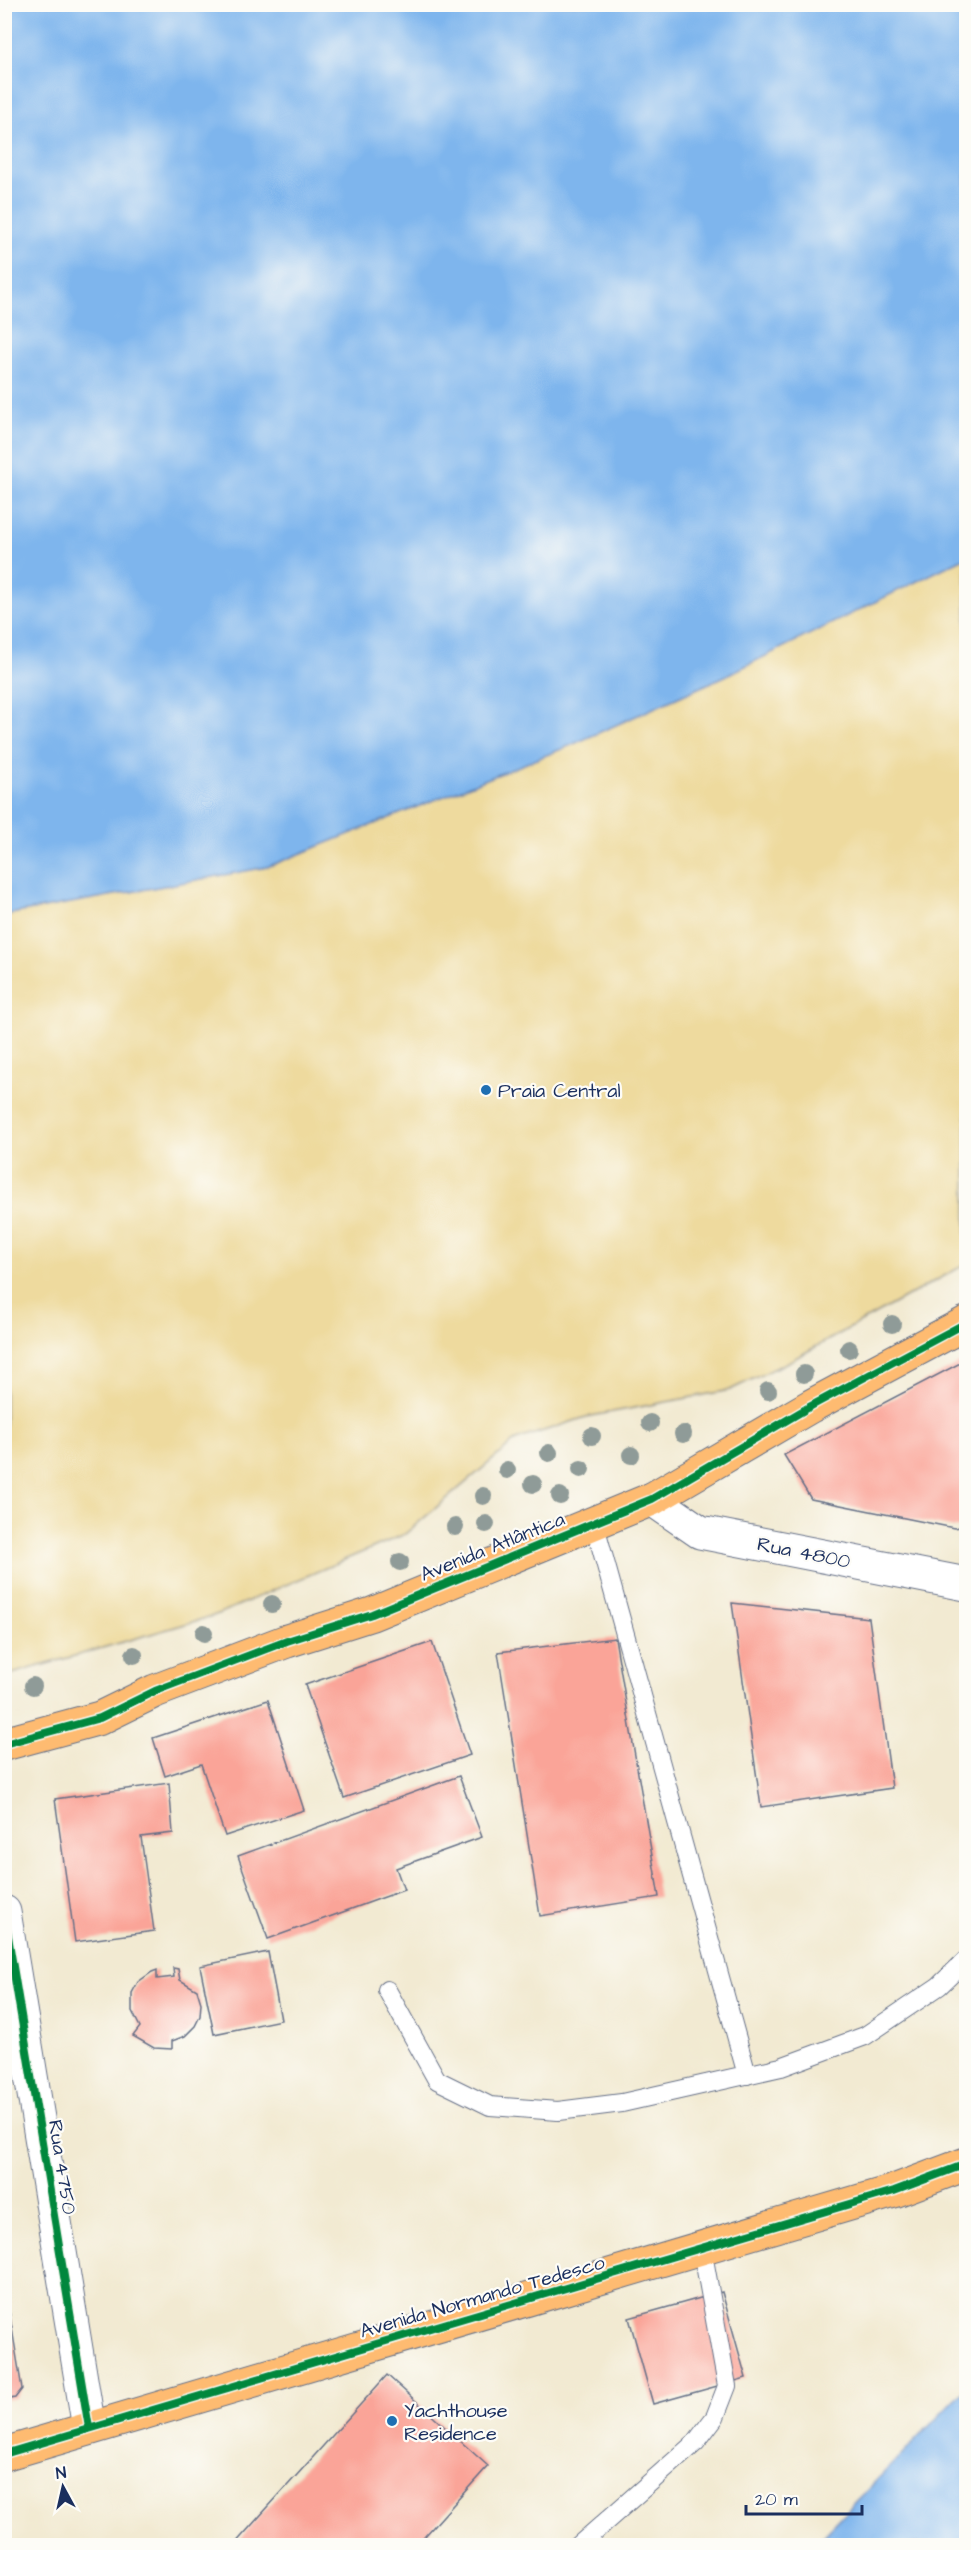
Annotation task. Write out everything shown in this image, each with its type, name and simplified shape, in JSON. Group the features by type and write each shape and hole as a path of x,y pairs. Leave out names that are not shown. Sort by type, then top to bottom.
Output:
{"main road":[{"name":"Avenida Atlântica","path":"4,1744 100,1718 155,1691 287,1641 372,1614 652,1498 811,1406 966,1323"},
{"name":"Avenida Normando Tedesco","path":"4,2454 894,2191 966,2164"}],"street":[{"name":"Rua 4800","path":"652,1498 700,1532 966,1584"},
{"name":"Rua 4750","path":"4,1912 89,2428"}],"lane":[{"path":"594,1522 747,2075"},
{"path":"387,1990 437,2080 490,2106 558,2110 621,2103 781,2067 866,2036 939,1986 966,1960"},
{"path":"578,2546 696,2442 715,2417 727,2386 702,2248"}],"sand":[{"name":"Praia Central","path":"966,557 966,1264 790,1361 730,1390 586,1417 516,1440 405,1534 213,1616 5,1676 5,915 267,867 569,746 723,677"}],"water":[{"path":"5,4 966,5 966,557 723,677 569,746 267,867 5,915"},
{"path":"966,2388 966,2545 814,2545"}],"building":[{"path":"966,1360 966,1526 954,1528 811,1499 784,1455"},
{"path":"732,1603 869,1618 892,1788 761,1807"},
{"path":"615,1638 659,1897 540,1916 498,1652"},
{"path":"432,1642 470,1755 344,1798 305,1685"},
{"path":"268,1700 304,1810 225,1836 201,1764 165,1776 153,1738"},
{"path":"459,1776 482,1837 396,1868 404,1890 268,1939 238,1856"},
{"path":"169,1783 173,1833 141,1837 154,1931 75,1942 55,1799"},
{"path":"268,1952 281,2020 214,2034 200,1966"},
{"path":"173,1968 178,1969 180,1980 197,1990 201,2003 200,2016 195,2026 185,2036 172,2041 172,2049 154,2048 133,2036 140,2027 132,2011 132,1993 138,1982 157,1970 157,1979 174,1977"},
{"path":"4,2280 22,2389 15,2398 4,2400"},
{"path":"722,2292 746,2378 653,2404 629,2318"},
{"name":"Yachthouse Residence","path":"387,2375 488,2466 416,2546 233,2546"}],"cycle path":[{"path":"4,1744 100,1718 155,1691 287,1641 372,1614 652,1499 811,1406 966,1323"},
{"path":"4,1912 89,2428"},
{"path":"4,2454 894,2191 966,2164"}],"place":[{"name":"Praia Central","path":"486,1090"},
{"name":"Yachthouse Residence","path":"392,2421"}]}
